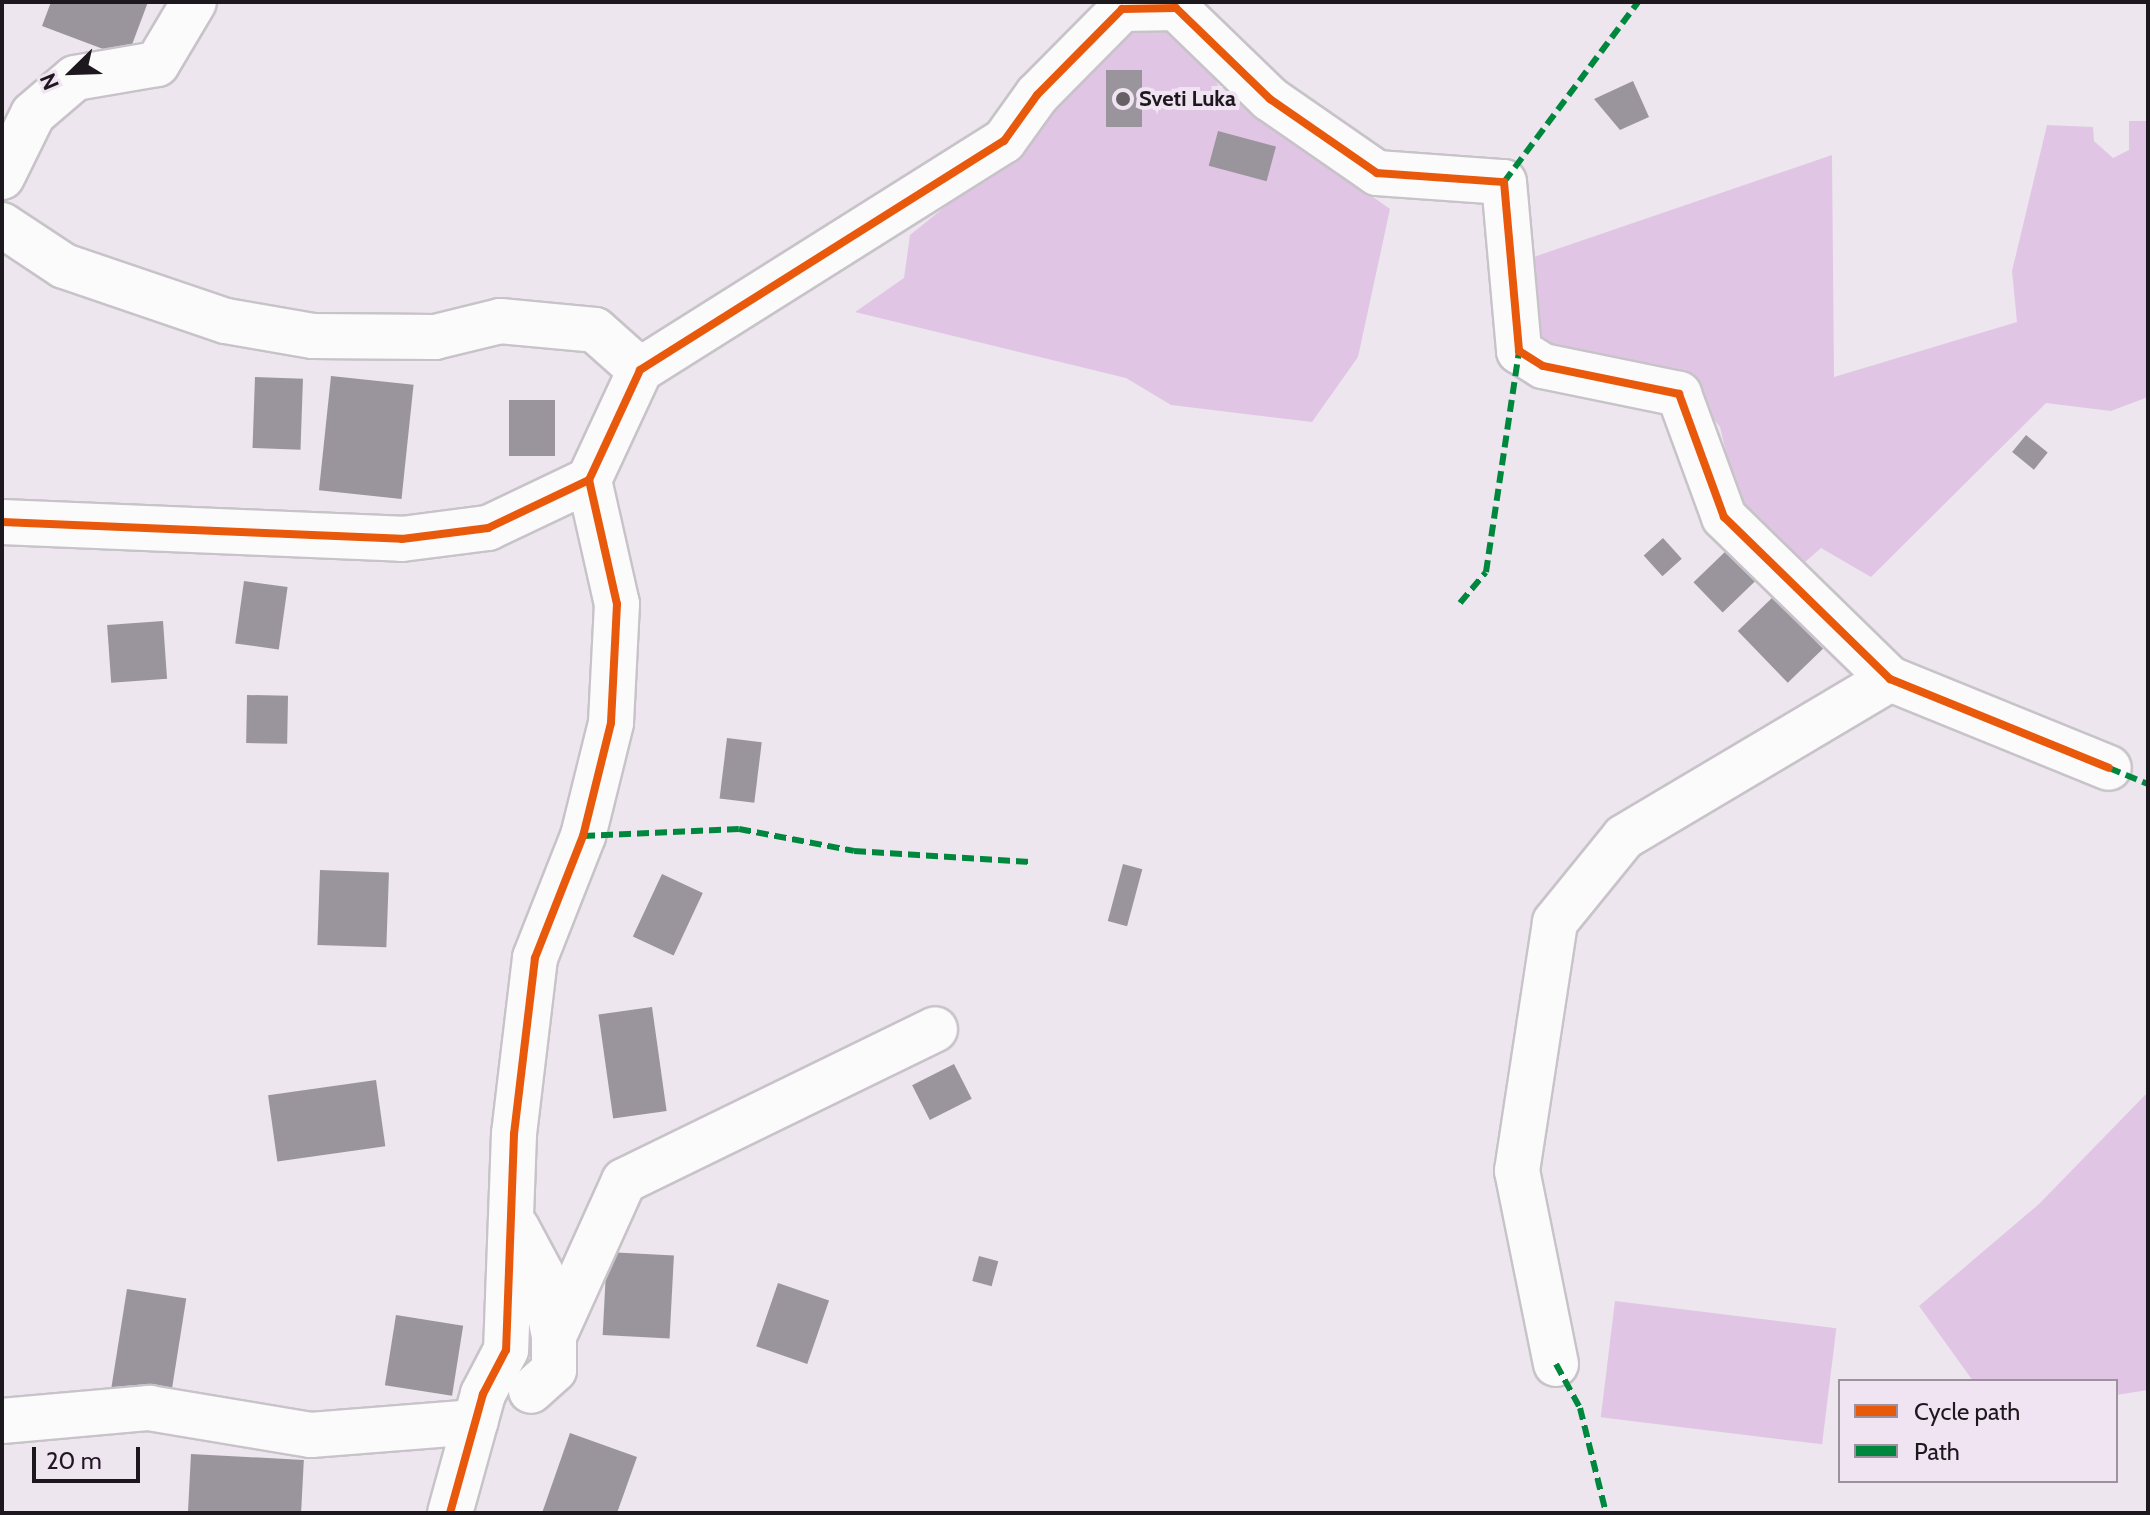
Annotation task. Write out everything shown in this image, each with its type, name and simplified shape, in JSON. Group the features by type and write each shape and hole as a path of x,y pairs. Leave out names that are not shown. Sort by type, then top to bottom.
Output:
{"street":[{"path":"2,177 33,114 75,78 157,64 194,2"},
{"path":"450,1513 475,1422 506,1350 514,1223 514,1134 535,958 583,836 611,723 617,604 589,480 640,370 1004,141 1037,95 1122,9 1176,8 1270,99 1377,173 1504,182 1519,351 1543,366 1679,394 1724,517 1890,679 2109,768"},
{"path":"2,225 64,266 226,321 313,336 435,337 500,321 595,330 640,370"},
{"path":"2,522 402,539 488,528 589,480"},
{"path":"1556,1364 1517,1171 1555,922 1624,837 1890,679"},
{"path":"554,1336 624,1181 935,1029"},
{"path":"514,1223 541,1273 554,1336 554,1370 531,1391"},
{"path":"2,1421 149,1408 311,1435 475,1422"}],"shaded area":[{"path":"1161,17 1204,52 1219,88 1390,209 1358,357 1312,422 1171,405 1126,378 855,312 904,278 910,235 983,176 1132,20"},
{"path":"2129,121 2148,121 2148,397 2111,411 2046,403 1871,577 1821,548 1805,562 1780,565 1744,529 1720,427 1700,402 1528,340 1519,262 1832,155 1834,377 2017,322 2012,271 2047,125 2093,127 2094,141 2113,158 2129,150"},
{"path":"2148,1092 2148,1390 2118,1395 2118,1379 1972,1379 1919,1306 2039,1204"},
{"path":"1615,1301 1836,1328 1822,1444 1601,1417"}],"building":[{"path":"51,2 148,2 127,58 42,26"},
{"name":"Sveti Luka","path":"1106,70 1142,70 1142,127 1106,127"},
{"path":"1633,81 1649,117 1620,130 1594,99"},
{"path":"1218,131 1276,147 1267,181 1209,166"},
{"path":"331,376 414,385 402,499 319,490"},
{"path":"255,377 303,379 300,450 253,448"},
{"path":"509,400 555,400 555,456 509,456"},
{"path":"2026,435 2048,453 2034,470 2012,452"},
{"path":"1663,538 1682,559 1662,576 1644,555"},
{"path":"1728,549 1757,579 1723,613 1693,582"},
{"path":"244,581 288,587 279,650 235,643"},
{"path":"1773,597 1823,649 1788,683 1738,631"},
{"path":"163,621 167,679 111,683 107,625"},
{"path":"247,695 288,696 287,744 246,743"},
{"path":"727,738 762,742 754,803 720,799"},
{"path":"1123,864 1142,869 1127,926 1108,921"},
{"path":"320,870 389,872 386,947 317,945"},
{"path":"662,874 703,893 674,956 633,937"},
{"path":"652,1007 667,1111 613,1118 599,1015"},
{"path":"954,1064 972,1099 930,1120 912,1085"},
{"path":"376,1080 385,1146 277,1162 268,1095"},
{"path":"607,1252 674,1256 670,1338 603,1335"},
{"path":"979,1256 998,1261 992,1286 972,1281"},
{"path":"778,1283 829,1301 807,1364 756,1346"},
{"path":"127,1289 186,1298 170,1398 111,1389"},
{"path":"396,1315 463,1326 452,1396 385,1385"},
{"path":"570,1433 637,1457 617,1513 542,1513"},
{"path":"191,1454 304,1460 301,1513 188,1513"}],"marked path":[{"path":"1504,182 1638,2"},
{"path":"1460,603 1486,572 1519,351"},
{"path":"2109,768 2148,784"},
{"path":"583,836 739,829 854,851 1030,862"},
{"path":"1556,1364 1580,1408 1606,1513"}],"cycle path":[{"path":"589,480 640,370 1004,141 1037,95 1122,9 1176,8 1270,99 1377,173 1504,182 1519,351 1543,366 1679,394 1724,517 1890,679 2109,768"},
{"path":"2,522 402,539 488,528 589,480 617,604 611,723 583,836 535,958 514,1134 506,1350 483,1394 450,1513"}],"place":[{"name":"Sveti Luka","path":"1123,99"}]}
